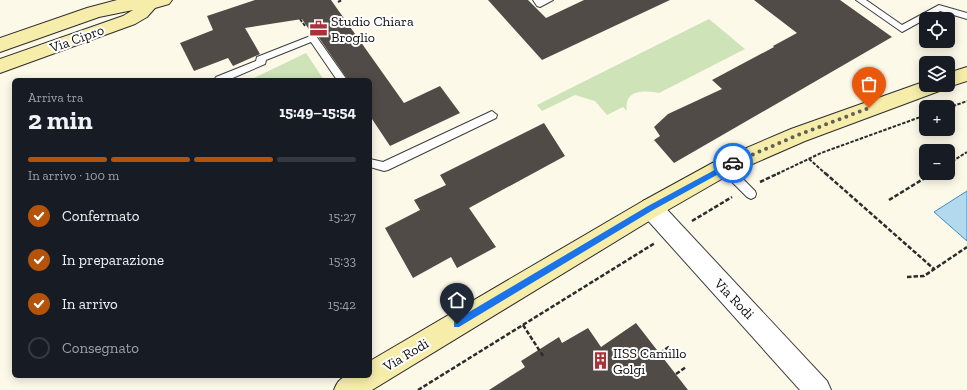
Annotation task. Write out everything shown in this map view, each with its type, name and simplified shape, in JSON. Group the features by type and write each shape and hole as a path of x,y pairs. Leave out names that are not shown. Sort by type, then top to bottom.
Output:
{"street":[{"name":"Via Cipro","path":"0,45 91,12 126,2 156,2"},
{"name":"Via Cipro","path":"0,66 129,20 141,14 156,2"},
{"path":"955,78 967,74"},
{"name":"Via Rodi","path":"372,375 651,208 724,167 805,132 919,91"},
{"name":"Via Rodi","path":"651,208 818,390"},
{"name":"Via Rodi","path":"347,390 367,378"}],"lane":[{"path":"537,0 540,4 549,0"},
{"path":"860,0 902,29 939,8 967,16"},
{"path":"224,78 262,62 260,59 313,38 341,78"},
{"path":"372,164 384,167 492,115"},
{"path":"724,167 751,194"}],"path":[{"path":"338,2 342,0"},
{"path":"955,105 967,101"},
{"path":"955,160 967,152"},
{"path":"809,159 934,269"},
{"path":"889,200 922,180"},
{"path":"907,277 924,276 966,246 967,247"},
{"path":"523,325 543,356"},
{"path":"660,353 670,346"},
{"path":"676,374 686,367"}],"green space":[{"path":"709,19 745,49 659,93 641,92 631,95 628,99 627,111 623,107 607,115 595,101 575,95 542,111 537,105"},
{"path":"306,53 323,78 254,78"}],"water":[{"path":"967,191 967,241 934,212"}],"building":[{"path":"255,0 331,0 404,103 440,86 460,113 390,146 372,119 372,78 347,78 317,35 312,34 302,19 245,28 260,54 233,66 228,58 194,71 180,43 213,30 207,16"},
{"path":"488,0 528,0 546,18 584,0 670,0 542,60"},
{"path":"754,0 840,0 892,37 674,163 654,140 660,136 654,127 668,114 722,89 712,80 797,33"},
{"path":"544,123 565,156 469,208 496,247 457,268 451,257 413,278 385,228 420,210 414,200 446,185 440,175"},
{"name":"IISS Camillo Golgi","path":"636,323 688,390 489,390 525,367 521,361 559,337 562,343 588,328 601,347"}],"way so far":[{"path":"733,163 798,135 869,108"}],"place":[{"name":"Studio Chiara Broglio","path":"318,29"},
{"name":"IISS Camillo Golgi","path":"600,361"}],"route":[{"path":"457,324 651,208 733,163"}]}
